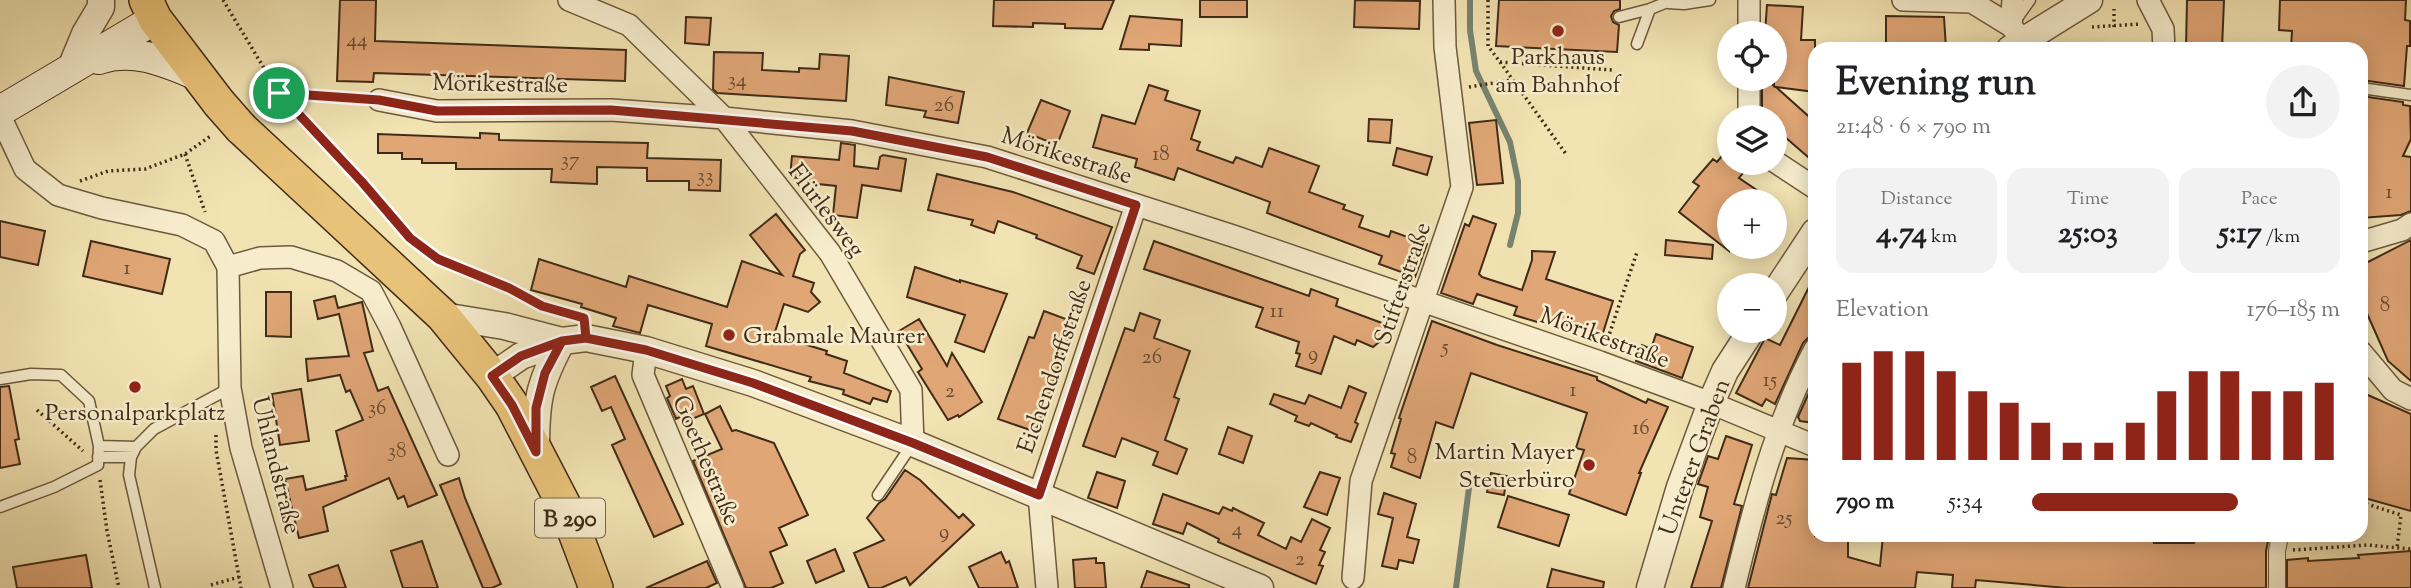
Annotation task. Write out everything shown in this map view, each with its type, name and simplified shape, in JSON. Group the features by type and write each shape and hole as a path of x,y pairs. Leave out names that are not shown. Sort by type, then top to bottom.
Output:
{"main road":[{"path":"0,113 73,68 151,10"},
{"name":"B 290","path":"151,10 197,75 234,115 443,316 492,376 512,405 567,511 596,588"},
{"path":"73,68 113,54 142,55 197,75"}],"street":[{"path":"73,68 85,34 101,7 101,0"},
{"name":"Flürlesweg","path":"569,0 629,25 724,118 830,253 911,390 913,443"},
{"name":"Stifterstraße","path":"1353,578 1361,481 1462,187 1445,47 1444,0"},
{"path":"1749,0 1749,21"},
{"path":"1903,0 1972,2 1992,7 2015,39"},
{"path":"2013,0 2015,39"},
{"path":"2148,0 2163,29 2164,42"},
{"path":"2015,39 2083,2"},
{"name":"Mörikestraße","path":"379,100 437,111 611,110 724,118 852,131 987,157 1600,362 1711,403 1808,443"},
{"path":"0,113 24,169 58,195 102,208 182,225 214,241 228,267 260,258 292,257 337,271 370,291 390,327 448,456"},
{"path":"1787,169 1808,183"},
{"name":"Eichendorffstraße","path":"1047,588 1039,495 1136,205"},
{"path":"2368,240 2402,230 2411,224"},
{"path":"1787,274 1808,243"},
{"name":"Uhlandstraße","path":"228,267 230,388 242,448 282,588"},
{"path":"443,316 646,350 753,383 913,443 1259,588"},
{"path":"492,376 521,356 574,339"},
{"path":"536,452 536,408 545,373 574,339"},
{"name":"Unterer Graben","path":"1650,588 1680,487 1711,403 1725,371 1743,343"},
{"name":"Goethestraße","path":"646,350 643,375 733,588"},
{"path":"2368,360 2393,390 2411,400"},
{"path":"1734,588 1758,491 1778,431 1808,365"},
{"path":"2277,588 2278,543"}],"lane":[{"path":"1619,17 1670,1 1684,4 1710,0"},
{"path":"2015,39 2030,0"},
{"path":"1637,44 1650,9"},
{"path":"2368,89 2411,95"},
{"path":"0,379 30,374 61,375 89,401 98,456"},
{"path":"155,588 129,475 133,452 154,429 230,388"},
{"path":"878,495 913,443"},
{"path":"0,507 54,487 98,456 133,452"}],"path":[{"path":"223,0 279,93 410,238 438,259 509,288 542,306 584,318 574,339"},
{"path":"1488,0 1488,46 1566,153"},
{"path":"2114,9 2114,27"},
{"path":"1500,62 1612,70"},
{"path":"1450,90 1511,80"},
{"path":"58,195 79,181 108,171 145,169 185,153 234,115 279,93 379,100"},
{"path":"185,153 214,241"},
{"path":"1600,362 1637,252"},
{"path":"37,410 98,456 107,531 119,588"},
{"path":"235,414 216,427 216,450 241,588"},
{"path":"2368,504 2401,515 2397,548"},
{"path":"2278,543 2411,549"},
{"path":"211,585 239,577"}],"building":[{"path":"340,0 376,0 375,41 626,50 625,81 374,73 373,82 337,81"},
{"path":"994,0 1114,0 1102,29 1065,28 1065,24 1033,23 1033,27 993,26"},
{"path":"1200,0 1247,0 1247,17 1200,17"},
{"path":"1355,0 1420,1 1419,29 1354,27"},
{"name":"Parkhaus am Bahnhof","path":"1499,0 1620,0 1620,9 1614,11 1611,16 1613,22 1619,25 1617,52 1496,46"},
{"path":"2187,0 2224,0 2222,42 2186,42"},
{"path":"2280,0 2406,0 2405,20 2410,21 2410,46 2407,46 2404,86 2368,81 2368,42 2291,42 2292,31 2279,30"},
{"path":"1767,5 1803,7 1801,40 1815,40 1808,42 1808,91 1787,88 1787,21 1766,21"},
{"path":"1130,16 1182,20 1181,46 1149,44 1149,50 1120,49"},
{"path":"1886,16 1944,17 1946,42 1886,42"},
{"path":"686,17 711,18 709,45 685,43"},
{"path":"714,52 763,53 762,70 799,72 799,68 819,69 820,54 849,56 846,101 717,93 713,89"},
{"path":"889,77 964,92 958,123 924,117 926,111 886,105"},
{"path":"1149,85 1168,91 1165,100 1200,111 1191,139 1200,142 1197,150 1233,163 1236,157 1262,167 1269,148 1319,166 1309,192 1345,205 1343,209 1363,216 1359,227 1389,237 1391,231 1427,244 1415,277 1379,264 1382,256 1267,213 1270,202 1178,168 1174,180 1135,167 1137,159 1093,147 1102,115 1135,124"},
{"path":"1762,91 1780,91 1808,116 1808,157 1787,139 1787,105 1762,105"},
{"path":"2368,97 2403,102 2403,105 2410,106 2411,139 2403,156 2411,157 2411,211 2401,215 2368,217"},
{"path":"1041,100 1070,111 1057,145 1027,133"},
{"path":"1369,119 1392,120 1390,143 1368,141"},
{"path":"1496,120 1503,183 1477,185 1469,123"},
{"path":"480,133 499,134 499,140 648,143 647,158 721,160 720,191 689,190 689,181 647,181 647,168 597,167 597,184 551,182 552,169 456,169 456,163 422,163 422,159 402,159 402,153 378,153 378,134 480,138"},
{"path":"841,143 855,145 854,166 878,169 880,157 883,155 906,159 901,191 862,185 857,218 833,215 836,186 809,183 809,179 790,177 792,156 839,160"},
{"path":"1397,148 1432,157 1427,175 1393,165"},
{"path":"1713,159 1717,162 1717,175 1741,175 1739,178 1755,189 1717,189 1717,242 1679,212 1699,186 1693,182"},
{"path":"937,174 1013,192 1112,227 1094,274 1077,268 1082,256 1036,238 1037,235 998,221 994,233 971,225 973,220 928,210"},
{"path":"776,214 805,250 800,254 793,276 814,283 811,292 820,302 808,312 784,304 774,335 827,351 826,354 847,361 844,373 891,391 887,402 873,398 870,404 843,394 844,390 809,381 811,377 706,346 712,324 648,305 640,333 613,326 616,318 581,307 582,304 531,290 539,259 626,287 629,276 727,307 742,261 782,275 750,235"},
{"path":"1473,216 1496,224 1479,274 1482,277 1522,290 1532,260 1532,251 1555,252 1546,279 1613,301 1602,336 1549,319 1547,325 1514,315 1517,307 1477,294 1473,304 1441,293 1465,224 1469,226"},
{"path":"0,221 45,231 38,265 0,257"},
{"path":"1666,240 1713,245 1712,259 1665,255"},
{"path":"2411,240 2411,381 2388,361 2368,316 2368,262"},
{"path":"91,241 170,259 162,294 83,276"},
{"path":"1154,241 1309,296 1311,289 1338,299 1336,306 1382,323 1384,338 1373,347 1357,340 1355,345 1334,336 1321,374 1296,366 1300,354 1296,353 1299,342 1256,327 1263,308 1144,269"},
{"path":"915,267 1007,294 984,352 955,342 965,315 907,297"},
{"path":"1808,289 1808,338 1803,343 1775,404 1766,399 1762,406 1736,393 1762,343 1787,343 1787,331"},
{"path":"266,292 291,292 291,337 266,336"},
{"path":"335,296 338,308 362,302 373,351 364,353 378,391 388,387 437,495 408,507 404,496 398,499 389,478 323,507 328,531 299,538 285,479 303,476 306,490 346,480 336,431 363,420 350,390 346,392 340,375 308,381 306,359 349,356 339,314 318,319 314,301"},
{"path":"1044,311 1074,322 1036,432 998,419 1029,337 1034,338"},
{"path":"1140,313 1160,320 1154,338 1190,351 1174,397 1179,399 1165,440 1187,449 1177,474 1153,465 1158,452 1122,438 1115,457 1083,446 1125,328 1134,331"},
{"path":"919,319 947,366 952,353 982,402 959,417 958,415 948,420 918,372 922,369 899,331"},
{"path":"1432,321 1597,377 1597,380 1646,403 1648,399 1668,407 1639,473 1626,515 1569,494 1584,450 1576,448 1587,413 1471,373 1453,428 1436,422 1420,478 1391,467 1395,454 1391,453 1401,419 1399,418"},
{"path":"1656,334 1693,347 1682,378 1636,361 1642,345 1651,349"},
{"path":"615,376 683,524 654,537 612,445 625,439 611,407 602,411 591,387"},
{"path":"682,379 686,389 693,386 704,414 685,422 682,416 676,419 667,398 670,396 666,386"},
{"path":"9,386 19,439 15,440 20,464 0,468 0,387"},
{"path":"1349,386 1366,393 1351,442 1311,423 1309,426 1295,421 1297,416 1270,404 1274,394 1305,404 1309,395 1341,408"},
{"path":"301,389 309,441 280,445 272,394"},
{"path":"1808,395 1808,422 1800,421 1798,417"},
{"path":"2368,395 2411,414 2411,511 2368,499"},
{"path":"720,406 732,431 774,443 808,515 779,528 787,545 770,552 783,583 771,588 746,588 693,461 722,449 705,414"},
{"path":"1228,427 1252,436 1243,463 1219,454"},
{"path":"1726,436 1752,445 1734,504 1742,506 1721,588 1691,588 1712,521 1700,517 1708,487 1698,484 1708,456 1718,459"},
{"path":"1787,458 1808,460 1808,542 1848,542 1848,557 1880,566 1882,542 2268,542 2266,588 2067,588 1976,580 1975,588 1952,588 1953,575 1917,572 1915,588 1748,588 1772,494 1776,495"},
{"path":"905,470 920,480 959,518 963,514 974,525 910,585 906,577 881,588 869,588 854,553 884,540 867,518 885,499"},
{"path":"1097,472 1125,481 1117,508 1088,498"},
{"path":"1320,472 1340,478 1327,515 1304,507"},
{"path":"1491,473 1507,476 1504,495 1487,492"},
{"path":"459,478 501,584 492,588 483,588 440,485"},
{"path":"1384,493 1416,504 1407,537 1419,540 1413,563 1399,560 1397,569 1382,566 1393,518 1378,514"},
{"path":"1163,494 1219,514 1223,507 1232,511 1233,508 1264,523 1258,535 1286,549 1291,537 1301,542 1312,519 1330,528 1320,550 1325,552 1319,565 1323,566 1316,584 1218,542 1219,539 1187,523 1183,534 1153,524"},
{"path":"1508,496 1569,515 1559,546 1498,527"},
{"path":"422,541 438,588 403,588 391,551"},
{"path":"835,549 844,571 816,583 807,561"},
{"path":"2411,551 2411,588 2287,588 2287,560 2359,558 2358,555"},
{"path":"1001,552 1006,563 1009,561 1018,588 979,588 969,567"},
{"path":"86,555 92,588 17,588 13,567"},
{"path":"1096,558 1096,563 1104,563 1106,588 1075,588 1073,560"},
{"path":"707,561 717,583 706,588 646,588"},
{"path":"338,565 346,588 314,588 309,575"},
{"path":"1552,569 1604,582 1603,588 1547,588"},
{"path":"1147,571 1189,585 1189,588 1141,588"}],"waterway":[{"path":"1470,0 1470,30 1476,71 1510,142 1518,181 1518,213 1510,245"},
{"path":"1456,588 1470,480"}],"place":[{"name":"Parkhaus am Bahnhof","path":"1558,31"},
{"name":"Grabmale Maurer","path":"729,335"},
{"name":"Personalparkplatz","path":"135,387"},
{"name":"Martin Mayer Steuerbüro","path":"1589,465"}],"route":[{"path":"279,93 379,100 437,111 611,110 852,131 987,157 1136,205 1039,495 913,443 753,383 646,350 586,338 562,341 528,353 492,376 512,405 536,452 536,408 545,373 562,341 586,338 584,318 542,306 509,288 438,259 410,238 279,93"}]}
